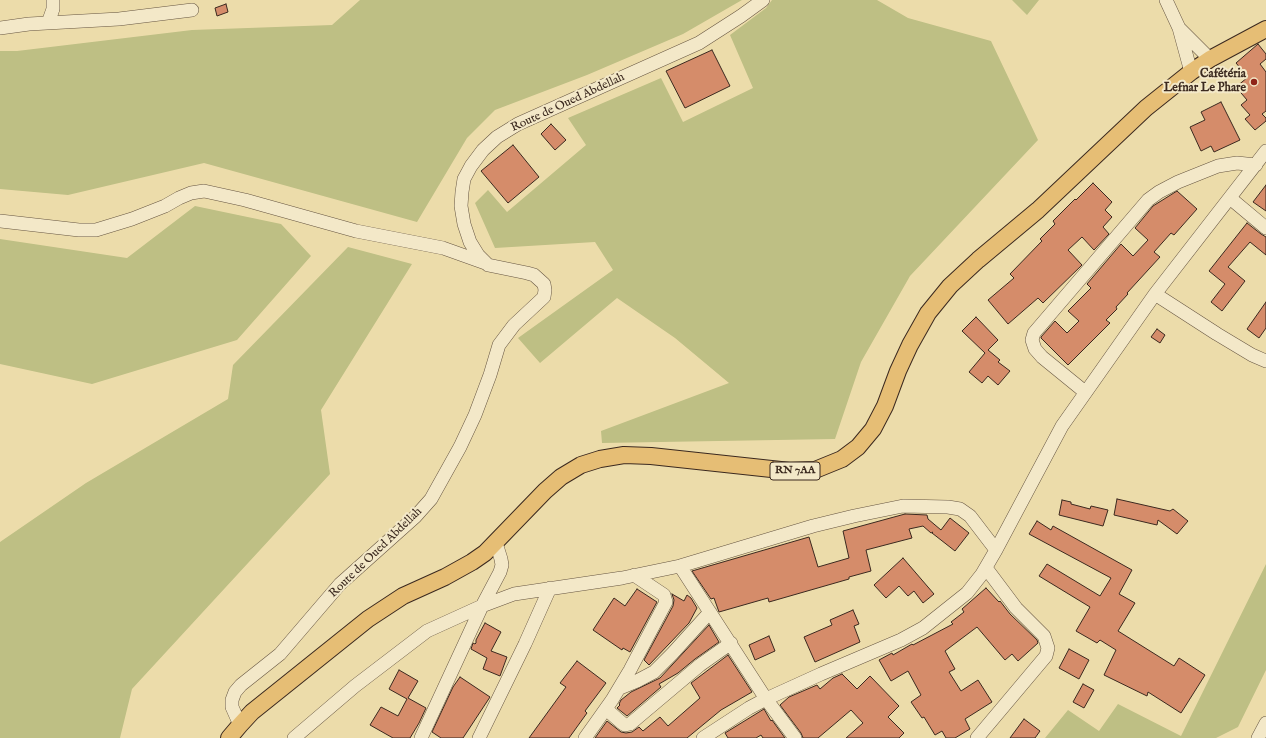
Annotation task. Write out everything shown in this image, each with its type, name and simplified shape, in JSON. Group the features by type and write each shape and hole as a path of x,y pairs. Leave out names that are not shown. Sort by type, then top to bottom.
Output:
{"main road":[{"name":"RN 7AA","path":"229,738 240,724 265,702 368,619 403,596 445,577 472,562 496,543 545,491 561,477 580,466 600,458 624,455 651,456 790,471 815,470 842,459 858,447 873,429 885,406 898,371 910,345 928,313 950,286 978,260 1038,210 1146,108 1191,72 1210,59 1266,29"}],"street":[{"path":"48,23 53,9 53,0"},
{"name":"Route de Oued Abdellah","path":"240,724 232,707 232,700 235,692 241,685 280,654 340,584 415,517 431,499 460,447 475,415 490,375 499,345 514,325 544,297 544,284 534,276 526,272 488,265 478,255 470,242 464,224 462,192 464,178 471,166 483,150 498,137 518,124 699,43 763,0"},
{"path":"1166,0 1179,28 1191,72"},
{"path":"0,28 48,23 119,19 192,10"},
{"path":"1179,28 1210,59"},
{"path":"703,738 749,708 766,699 900,640 923,628 967,593 986,568 1062,426 1085,392 1155,294 1266,151"},
{"path":"1085,392 1042,357 1035,349 1032,340 1034,333 1148,200 1159,192 1178,182 1218,166 1237,163 1256,165"},
{"path":"0,221 71,229 96,230 132,219 191,193 204,191 221,193 356,231 443,248 488,265"},
{"path":"1230,198 1266,228"},
{"path":"1155,294 1217,334 1252,355 1266,361"},
{"path":"294,738 355,686 427,631 482,606 514,594 634,575 680,566 820,525 903,506 948,506 960,509 970,516 996,550"},
{"path":"421,738 482,606 500,572 502,565 496,543"},
{"path":"680,566 766,699 795,738"},
{"path":"977,738 1046,656 1048,648 1044,636 1016,608 986,568"},
{"path":"585,738 620,688 666,602 664,595 634,575"},
{"path":"479,738 525,644 550,588"},
{"path":"620,688 637,682 654,672 710,612"},
{"path":"606,709 625,725 630,724 700,665 731,643"},
{"path":"1258,738 1266,723"}],"green space":[{"path":"360,0 742,0 683,34 587,75 495,110 467,138 417,222 204,163 68,195 0,189 0,51 17,51 192,30 332,25"},
{"path":"772,0 877,0 908,18 991,41 1038,140 910,276 861,362 835,439 602,443 601,431 729,383 675,338 617,298 540,363 518,338 613,270 595,242 495,248 475,203 488,190 507,212 586,145 568,118 661,78 683,122 753,88 730,35 766,8"},
{"path":"1012,0 1039,0 1027,15"},
{"path":"195,206 281,224 311,256 237,340 92,384 0,364 0,239 127,258"},
{"path":"348,247 412,264 321,410 330,474 132,689 120,738 0,738 0,542 86,483 228,399 233,365"},
{"path":"1266,564 1266,670 1238,727 1216,738 1045,738 1068,710 1099,731 1118,704 1181,736"}],"building":[{"path":"226,4 228,12 217,16 215,8"},
{"name":"Cafétéria Lefnar Le Phare","path":"1258,44 1266,54 1266,59 1260,64 1266,72 1266,111 1262,114 1266,118 1266,121 1255,130 1245,119 1250,115 1241,105 1247,100 1236,87 1248,77 1236,63"},
{"path":"712,50 730,86 685,108 666,71"},
{"path":"1221,102 1240,140 1214,152 1211,146 1201,151 1190,127 1205,120 1201,112"},
{"path":"551,124 566,140 555,150 541,134"},
{"path":"513,145 539,177 508,203 481,171"},
{"path":"1093,183 1112,202 1105,210 1112,217 1103,227 1109,234 1094,250 1082,237 1068,250 1082,265 1043,303 1038,298 1008,324 988,300 1014,278 1010,274 1042,241 1040,239 1055,224 1053,221"},
{"path":"1266,185 1266,211 1253,202"},
{"path":"1177,191 1197,209 1174,235 1171,233 1154,252 1160,257 1127,293 1128,294 1116,307 1117,309 1106,320 1110,323 1068,365 1041,337 1055,321 1067,333 1079,321 1068,311 1091,288 1087,284 1121,244 1133,256 1148,240 1135,228 1153,206"},
{"path":"1247,223 1266,237 1266,255 1250,242 1228,267 1245,281 1222,311 1211,302 1225,284 1209,271"},
{"path":"1266,302 1266,328 1259,338 1247,329"},
{"path":"976,317 998,340 988,350 1000,360 998,362 1010,371 998,385 988,376 982,383 969,372 985,353 962,331"},
{"path":"1157,329 1165,335 1160,343 1151,337"},
{"path":"1117,499 1170,511 1173,509 1188,521 1177,534 1158,520 1157,525 1114,515"},
{"path":"1062,500 1090,509 1091,506 1108,510 1103,526 1059,515"},
{"path":"905,514 927,515 928,519 941,530 950,518 969,533 955,551 932,533 933,532 931,533 923,526 909,529 912,538 866,550 871,571 849,577 849,579 769,602 768,598 719,612 714,598 711,599 692,571 809,537 818,567 849,558 843,531"},
{"path":"1037,521 1051,530 1053,526 1132,570 1119,594 1135,603 1118,631 1174,666 1179,658 1205,675 1181,713 1148,692 1147,696 1104,675 1116,650 1100,640 1097,643 1076,631 1090,607 1039,576 1047,564 1100,596 1111,578 1029,534"},
{"path":"903,558 934,594 923,603 914,591 908,596 899,586 886,598 874,585"},
{"path":"986,588 1037,640 1038,643 1018,661 1012,654 1005,660 977,627 945,651 955,669 949,672 961,691 978,680 992,702 965,719 970,729 955,738 946,738 942,731 935,735 924,717 922,718 911,702 921,695 908,671 891,681 879,660 892,653 893,655 953,624 951,622 964,612 962,609"},
{"path":"637,589 657,602 630,652 623,648 622,650 593,630 614,598 625,606"},
{"path":"672,594 684,601 687,595 691,598 697,608 689,623 649,665 644,660 673,606 674,600"},
{"path":"853,610 859,624 854,626 860,642 815,662 804,637 832,625 830,620"},
{"path":"485,623 501,632 491,651 507,657 500,676 483,669 487,658 471,649 473,643 476,643 476,640"},
{"path":"709,625 719,642 678,673 659,684 661,687 627,716 617,708 620,705 621,700 631,692 660,678"},
{"path":"769,636 775,651 755,660 749,645"},
{"path":"1069,649 1089,660 1079,679 1059,668"},
{"path":"728,655 752,692 721,710 687,738 595,738 607,721 621,732 626,733 632,732 639,727 643,731 660,717 668,726 700,698 691,683"},
{"path":"577,661 606,683 585,711 587,713 569,738 529,738 566,687 560,683"},
{"path":"399,670 418,681 408,698 426,708 410,738 393,738 370,725 381,707 398,716 407,699 389,689"},
{"path":"842,674 857,689 870,676 899,706 888,717 904,733 899,738 846,738 863,723 851,710 818,738 803,738 801,733 780,705 789,697 817,685 820,689 833,678"},
{"path":"460,677 490,697 463,738 441,738 432,732 453,687"},
{"path":"1083,684 1094,690 1084,708 1073,702"},
{"path":"764,709 771,721 772,720 785,738 763,738 761,735 756,738 728,738 725,733"},
{"path":"1024,719 1040,731 1035,738 1010,738"}],"place":[{"name":"Cafétéria Lefnar Le Phare","path":"1254,82"}]}
